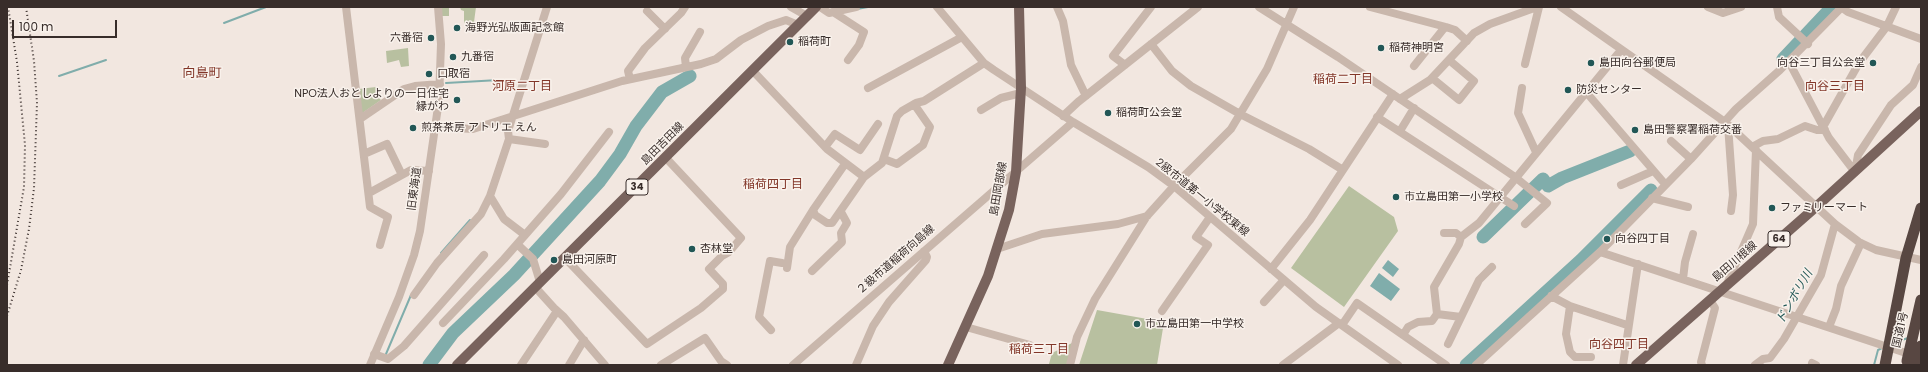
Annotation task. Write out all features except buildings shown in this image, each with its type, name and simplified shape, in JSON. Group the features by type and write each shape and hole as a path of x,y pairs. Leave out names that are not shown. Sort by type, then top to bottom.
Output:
{"highway":[{"path":"1885,365 1906,258 1921,208"},
{"name":"国道1号","path":"1914,363 1921,300"},
{"name":"国道1号","path":"1914,363 1921,346"}],"main road":[{"name":"島田吉田線","path":"457,365 816,7"},
{"name":"島田岡部線","path":"948,365 988,276 1009,210 1016,172 1021,91 1019,7"},
{"name":"島田川根線","path":"1636,365 1817,206 1921,111"}],"street":[{"path":"346,7 370,207 388,217 380,245"},
{"name":"旧東海道","path":"370,365 399,297 414,255 420,231 440,84 441,44 438,7"},
{"path":"414,295 436,263 481,214 490,196 509,139 508,131 548,7"},
{"path":"630,79 628,70 645,48 685,7"},
{"path":"791,7 807,16"},
{"path":"820,7 829,13 856,7"},
{"name":"2級市道第一小学校東線","path":"937,7 984,63 1021,91 1148,167 1174,186 1270,269 1340,324 1398,365"},
{"path":"1057,7 1063,21 1071,65 1086,96"},
{"path":"1125,65 1113,56 1151,7"},
{"path":"1064,116 1086,96 1198,7"},
{"path":"1259,7 1414,108 1532,190 1547,203 1525,224"},
{"path":"1070,365 1078,338 1089,310 1147,216 1174,186 1227,135 1267,69 1294,7"},
{"path":"1370,7 1454,30 1467,41"},
{"path":"1400,99 1432,78 1474,33 1490,24 1538,7"},
{"path":"1525,64 1538,7"},
{"path":"1561,7 1726,123 1835,224 1861,243 1876,250 1906,258 1921,260"},
{"path":"1708,7 1723,13 1741,7"},
{"path":"1777,7 1779,17 1808,44"},
{"path":"1476,365 1600,252 1726,123 1736,109 1808,44 1842,7 1848,12 1921,39"},
{"path":"1723,289 1753,224 1754,148 1762,141 1778,139 1805,126 1817,130 1824,128 1859,63 1887,26 1896,7"},
{"path":"647,11 665,29"},
{"path":"833,12 864,32 859,45 848,60"},
{"path":"435,127 473,129 630,79 716,59 741,40 768,26 786,20 798,25"},
{"path":"1414,66 1444,27"},
{"path":"686,67 685,58 700,32"},
{"path":"868,88 962,37"},
{"path":"1151,44 1163,61 1182,79 1199,92 1310,149 1343,170"},
{"path":"1402,335 1408,327 1418,322 1432,321 1437,314 1434,287 1460,244 1461,237 1479,223 1515,177 1621,50"},
{"path":"1432,78 1458,100 1474,81 1449,60"},
{"path":"1789,62 1824,128 1855,172"},
{"path":"813,210 815,215 827,223 832,223 864,177 882,163 897,116 914,104 924,101 984,63"},
{"path":"1855,172 1858,155 1891,105 1913,85 1921,67"},
{"path":"753,71 825,147 864,177"},
{"path":"360,119 404,89 415,86 440,84"},
{"path":"1522,88 1518,113 1536,152"},
{"path":"981,110 1001,98 1021,91"},
{"path":"1586,92 1665,184"},
{"path":"1270,269 1310,220 1393,94"},
{"path":"884,159 897,164 923,145 930,127 914,104"},
{"path":"1400,131 1414,108"},
{"path":"1378,117 1514,206"},
{"name":"２級市道稲荷向島線","path":"793,365 1073,122"},
{"path":"1726,123 1733,195 1731,211"},
{"path":"825,147 835,134 860,150 878,124"},
{"path":"443,323 476,289 561,194 609,132"},
{"path":"509,139 545,144"},
{"path":"1671,141 1691,159"},
{"path":"364,154 387,144 402,175"},
{"path":"565,258 647,344 701,308 723,289 723,284 709,269 722,256 729,252 741,238 666,158"},
{"path":"771,330 759,317 770,261 785,265 790,247 813,210 846,164"},
{"path":"369,193 411,170 429,171"},
{"path":"1621,185 1653,170"},
{"path":"490,196 504,219 525,235"},
{"path":"1652,198 1688,207"},
{"path":"812,271 842,242 840,233 847,222 841,212"},
{"path":"997,249 1042,234 1118,224 1147,216"},
{"path":"1162,311 1208,246 1196,237 1210,217"},
{"path":"1755,365 1762,358 1770,358 1784,339 1821,275 1835,224"},
{"path":"1444,233 1456,233 1461,237"},
{"path":"1683,279 1684,262 1693,234"},
{"path":"1829,327 1836,310 1841,286 1861,243"},
{"path":"517,244 533,259 538,285 556,311 564,317 605,365"},
{"path":"856,365 873,326 889,302 926,260 927,257 924,251"},
{"path":"1600,252 1683,279 1723,289 1797,317 1889,347 1914,363"},
{"path":"374,354 388,359 404,346 484,255"},
{"path":"1623,365 1627,325 1638,264"},
{"path":"1448,344 1479,280 1492,267"},
{"path":"464,279 476,289"},
{"path":"1264,302 1284,280"},
{"path":"1550,296 1570,306 1627,325"},
{"path":"1702,365 1701,362 1715,308 1710,300"},
{"path":"1283,365 1340,324 1357,303 1446,365"},
{"path":"1570,306 1566,334 1570,352 1575,357 1591,357"},
{"path":"521,365 556,311"},
{"path":"1437,314 1461,317"},
{"path":"966,327 1030,345"},
{"path":"661,365 706,338 722,361 727,365"},
{"path":"569,365 584,340"}],"green space":[{"path":"441,7 454,7 449,8 449,16 442,16"},
{"path":"460,7 476,7 474,22 464,23 464,11 461,10"},
{"path":"408,48 409,66 401,67 399,60 387,63 386,51"},
{"path":"376,87 378,97 381,100 361,114 359,89"},
{"path":"1349,186 1394,217 1398,231 1344,307 1291,268"},
{"path":"1097,310 1164,322 1157,365 1079,365"},
{"path":"1072,343 1069,365 1049,364 1052,353"}],"water":[{"path":"1388,260 1399,269 1393,277 1382,268"},
{"path":"1379,273 1400,289 1391,301 1370,286"}],"waterway":[{"path":"224,23 266,7"},
{"path":"857,9 868,7"},
{"path":"1783,59 1832,7"},
{"path":"59,76 106,60"},
{"path":"429,365 453,333 514,275 600,181 620,154 636,126 662,92 690,76"},
{"path":"446,83 499,80"},
{"path":"1483,237 1543,179 1548,186 1562,178 1630,151"},
{"path":"1466,365 1581,260 1651,190"},
{"path":"441,253 470,220"},
{"path":"386,354 411,295"},
{"path":"1893,343 1908,338"},
{"path":"1874,365 1878,350 1882,348"}],"railway":[{"path":"7,285 24,187 25,145 17,62 8,7"},
{"path":"7,316 21,270 29,229 34,188 37,103 34,61 26,7"}],"place":[{"name":"海野光弘版画記念館","path":"457,28"},
{"name":"六番宿","path":"431,38"},
{"name":"稲荷町","path":"790,42"},
{"name":"稲荷神明宮","path":"1381,48"},
{"name":"九番宿","path":"453,57"},
{"name":"島田向谷郵便局","path":"1591,63"},
{"name":"向谷三丁目公会堂","path":"1873,63"},
{"name":"口取宿","path":"429,74"},
{"name":"防災センター","path":"1568,90"},
{"name":"NPO法人おとしよりの一日住宅 縁がわ","path":"457,100"},
{"name":"稲荷町公会堂","path":"1108,113"},
{"name":"煎茶茶房 アトリエ えん","path":"413,128"},
{"name":"島田警察署稲荷交番","path":"1635,130"},
{"name":"市立島田第一小学校","path":"1396,197"},
{"name":"ファミリーマート","path":"1772,208"},
{"name":"向谷四丁目","path":"1607,239"},
{"name":"杏林堂","path":"692,249"},
{"name":"島田河原町","path":"554,260"},
{"name":"市立島田第一中学校","path":"1137,324"}],"district":[{"name":"向島町","path":"202,74"},
{"name":"稲荷二丁目","path":"1343,80"},
{"name":"河原二丁目","path":"522,87"},
{"name":"向谷三丁目","path":"1835,87"},
{"name":"稲荷四丁目","path":"773,185"},
{"name":"向谷四丁目","path":"1619,345"},
{"name":"稲荷三丁目","path":"1039,350"}],"water label":[{"name":"ドンボリ川","path":"1795,297"}]}
